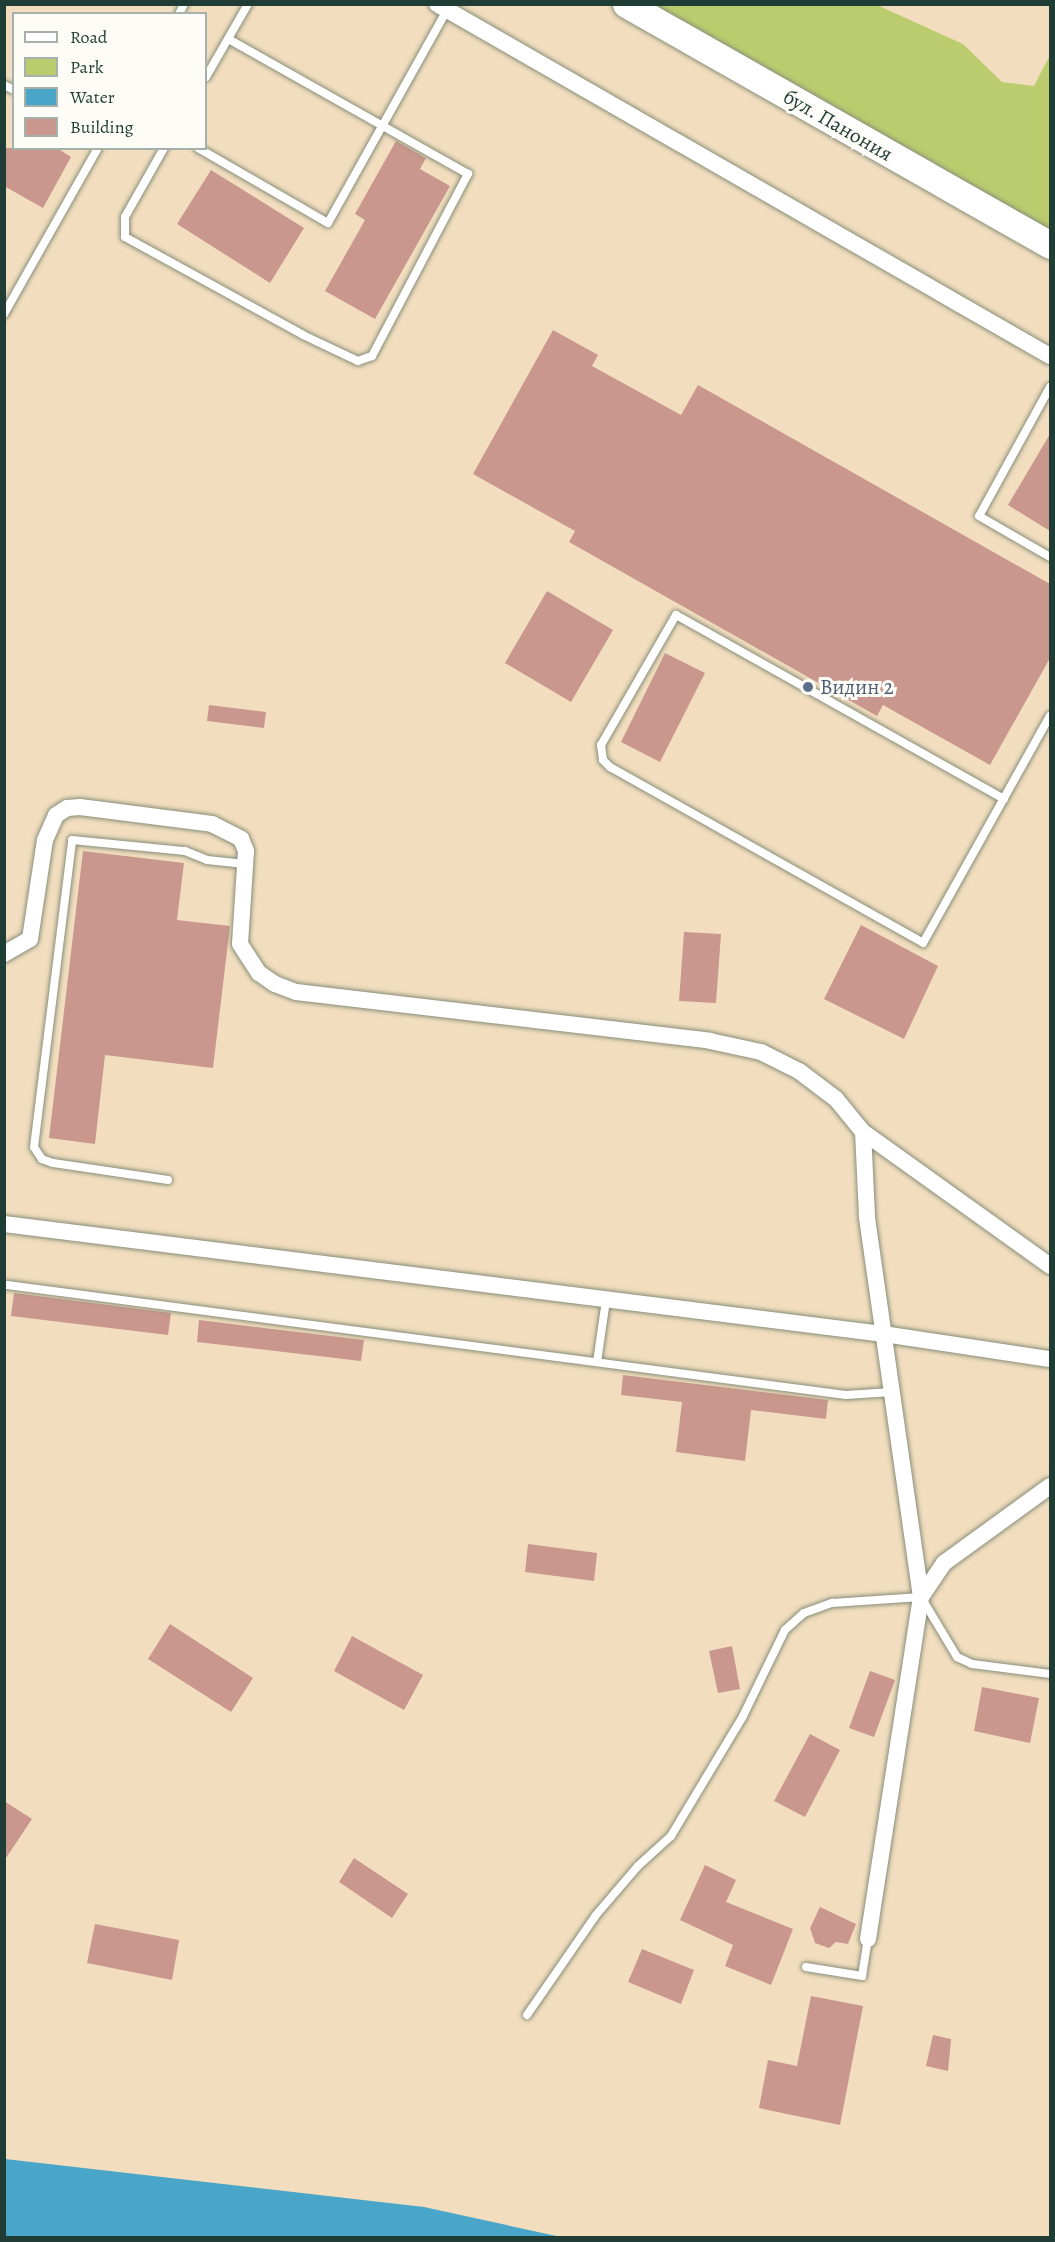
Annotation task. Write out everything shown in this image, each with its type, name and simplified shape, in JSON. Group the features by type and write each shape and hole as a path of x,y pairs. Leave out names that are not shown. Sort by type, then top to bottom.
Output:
{"main road":[{"name":"бул. Панония","path":"626,4 1050,245"}],"street":[{"path":"442,7 1050,356"},
{"path":"4,954 30,939 49,825 67,808 213,824 241,839 245,864 240,944 259,973 275,984 296,992 710,1041 761,1052 799,1071 836,1098 863,1132 1050,1266"},
{"path":"863,1132 867,1216 921,1597 868,1939"},
{"path":"4,1224 884,1334 1050,1359"},
{"path":"921,1597 944,1563 1050,1486"}],"lane":[{"path":"207,75 248,4"},
{"path":"201,150 328,223 382,126 442,7"},
{"path":"163,150 125,217 125,237 250,309 358,361 372,356 468,174 228,39"},
{"path":"4,314 97,150"},
{"path":"1050,387 979,516 1050,557"},
{"path":"1004,799 676,615 601,745 603,759 610,766 923,943 1004,799 1050,716"},
{"path":"168,1180 53,1163 42,1159 34,1147 72,840 185,851 207,860 245,864"},
{"path":"7,1285 846,1395 892,1392"},
{"path":"597,1362 606,1300"},
{"path":"527,2015 596,1915 638,1866 671,1836 743,1716 785,1630 804,1613 832,1603 921,1597 957,1657 972,1664 1050,1674"},
{"path":"806,1967 862,1976 868,1939"}],"green space":[{"path":"626,5 877,5 963,44 1002,82 1034,86 1050,55 1050,245"}],"water":[{"path":"5,2159 424,2207 561,2237 5,2237"}],"building":[{"path":"396,141 426,158 420,169 450,186 375,319 325,291 365,220 355,214"},
{"path":"4,148 60,150 71,157 43,208 4,186"},
{"path":"211,170 304,228 270,283 177,224"},
{"path":"553,330 598,355 592,366 681,415 698,385 1050,584 1050,658 990,765 883,705 877,716 569,542 575,531 473,474"},
{"path":"1050,434 1050,531 1008,505"},
{"path":"547,591 613,630 571,702 505,663"},
{"path":"665,653 705,673 660,762 621,742"},
{"path":"209,705 266,712 264,728 207,721"},
{"path":"83,851 184,863 177,920 230,926 213,1068 105,1055 95,1144 49,1138"},
{"path":"861,925 938,966 904,1039 824,999"},
{"path":"684,932 721,934 716,1003 679,1001"},
{"path":"14,1293 171,1313 168,1335 11,1316"},
{"path":"199,1320 364,1340 361,1361 197,1342"},
{"path":"623,1375 828,1400 826,1419 751,1410 745,1461 676,1452 682,1402 621,1395"},
{"path":"528,1544 597,1553 594,1581 525,1572"},
{"path":"170,1624 253,1678 231,1712 148,1659"},
{"path":"352,1636 423,1675 404,1710 334,1671"},
{"path":"732,1646 740,1689 718,1693 709,1651"},
{"path":"870,1671 895,1680 874,1737 849,1728"},
{"path":"982,1687 1039,1698 1030,1743 974,1731"},
{"path":"810,1734 840,1750 805,1817 774,1801"},
{"path":"4,1801 32,1819 4,1861"},
{"path":"354,1858 408,1894 392,1918 339,1882"},
{"path":"705,1865 736,1880 726,1902 793,1929 771,1985 725,1966 733,1945 680,1920"},
{"path":"820,1907 856,1924 848,1944 836,1942 829,1948 815,1943 810,1928"},
{"path":"95,1924 179,1940 172,1980 87,1963"},
{"path":"642,1949 694,1970 681,2004 628,1982"},
{"path":"811,1996 863,2006 840,2125 759,2108 768,2060 797,2066"},
{"path":"933,2035 951,2039 948,2071 926,2066"}],"place":[{"name":"Видин 2","path":"808,687"}]}
